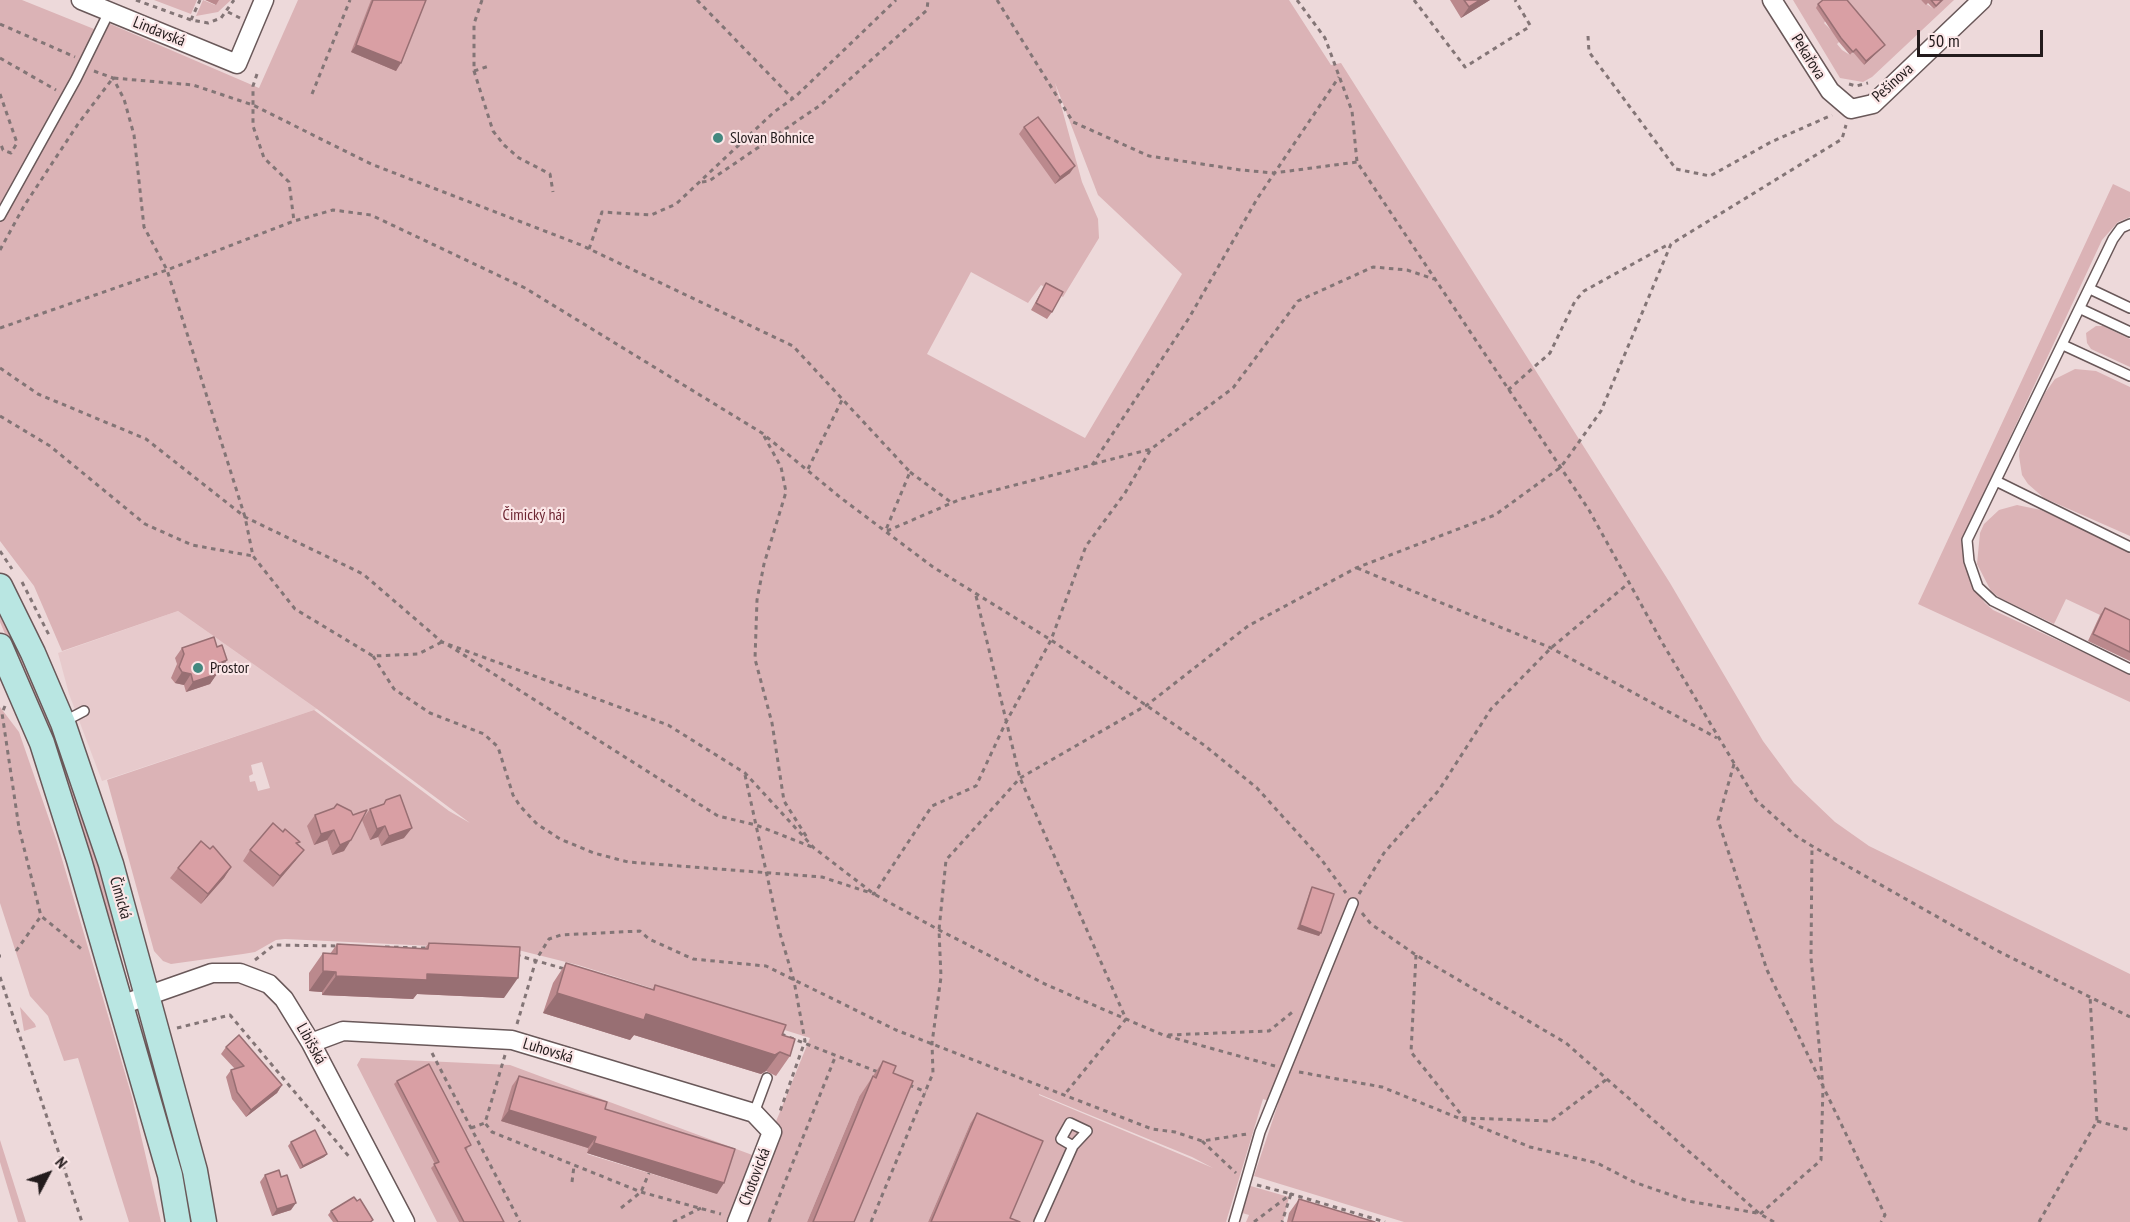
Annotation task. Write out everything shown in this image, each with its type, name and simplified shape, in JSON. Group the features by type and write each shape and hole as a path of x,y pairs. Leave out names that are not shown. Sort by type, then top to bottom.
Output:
{"main road":[{"name":"Čimická","path":"0,586 33,653 63,723 111,864 195,1171 204,1222"},
{"name":"Čimická","path":"0,646 42,743 170,1174 178,1222"}],"street":[{"name":"Lindavská","path":"81,0 237,64 264,0"},
{"name":"Pekařova","path":"1772,0 1830,91 1851,109"},
{"name":"Pešinova","path":"1851,109 1873,104 1982,0"},
{"name":"Libišská","path":"121,1005 212,973 240,973 269,984 284,999 311,1043 405,1222"},
{"name":"Luhovská","path":"311,1043 343,1031 512,1040 754,1113 772,1132"},
{"name":"Chotovická","path":"738,1221 772,1132"}],"lane":[{"path":"0,216 84,64 109,12"},
{"path":"2130,224 2121,228 2113,238 2081,309 1967,540 1969,561 1978,587 2002,606 2130,669"},
{"path":"2090,289 2130,308"},
{"path":"2081,309 2130,332"},
{"path":"2063,345 2130,376"},
{"path":"1996,481 2130,547"},
{"path":"63,723 84,711"},
{"path":"1234,1222 1260,1132 1353,903"},
{"path":"754,1113 767,1078"},
{"path":"1039,1222 1073,1146"}],"path":[{"path":"136,0 191,20 208,22 221,18 234,0"},
{"path":"146,4 148,0"},
{"path":"191,20 200,0"},
{"path":"312,94 350,0"},
{"path":"482,0 474,24 474,71 493,131 504,146 519,158 550,174 553,192"},
{"path":"697,0 793,99"},
{"path":"589,249 602,212 651,215 676,204 774,112 793,99 896,0"},
{"path":"699,182 709,181 822,104 927,10 928,0"},
{"path":"997,0 1073,122 1149,156 1274,173 1357,162"},
{"path":"1298,0 1325,38 1352,111 1357,162 1589,510 1718,739 1756,800 1796,836 1812,846 1996,950 2130,1017"},
{"path":"1414,0 1465,67 1529,27 1530,25 1515,0"},
{"path":"0,24 113,78 193,85 253,105 371,164 589,249 793,346 910,472 952,502"},
{"path":"1587,36 1589,52 1676,168 1710,176 1820,118 1851,109"},
{"path":"0,58 66,96"},
{"path":"474,71 489,66"},
{"path":"257,74 253,86 254,126 264,158 289,182 294,221"},
{"path":"1092,465 1189,318 1274,173 1339,77"},
{"path":"0,250 24,206 78,124 113,78"},
{"path":"113,78 124,99 134,135 144,227 167,270 245,518 253,556 295,609 373,656 394,689 430,713 484,734 491,740 498,747 513,795 520,806 537,824 560,839 594,853 628,862 822,877 874,894"},
{"path":"1847,83 1856,86 1869,83"},
{"path":"0,94 17,143 11,153 3,150 0,142"},
{"path":"1508,390 1550,353 1575,301 1584,291 1671,244 1842,139 1851,109"},
{"path":"0,328 167,270 294,221 333,210 371,215 525,288 762,433 885,532 976,595 1051,640 1204,745 1257,788 1321,859 1371,924 1416,955 1566,1043 1760,1214 1774,1222"},
{"path":"871,1222 933,1073 932,1043 941,977 939,930 946,860 1020,778 1147,705 1248,626 1356,568 1495,515 1561,467 1601,411 1671,244"},
{"path":"885,532 952,502 1151,449 1233,388 1298,302 1373,267 1407,270 1436,280"},
{"path":"0,368 38,394 146,439 245,518 363,574 442,642 718,816 756,825 814,848"},
{"path":"808,470 843,398"},
{"path":"0,416 50,446 145,524 192,545 253,556"},
{"path":"762,433 781,467 786,492 764,564 757,600 755,658 772,723 784,801 814,848"},
{"path":"874,894 932,806 976,786 1005,724 1051,640 1086,546 1125,493 1151,449"},
{"path":"885,532 910,472"},
{"path":"0,551 4,559"},
{"path":"1356,568 1551,648 1718,739"},
{"path":"1353,903 1384,853 1439,790 1491,709 1551,648 1630,582"},
{"path":"976,595 1005,724 1020,778 1126,1019"},
{"path":"373,656 418,654 442,642 668,725 745,773 814,848 874,894 939,930 1047,984 1163,1035 1286,1069 1382,1087 1530,1146 1597,1163 1634,1182 1688,1201 1760,1214"},
{"path":"4,706 2,713 19,828 41,916 80,949"},
{"path":"1735,763 1718,820 1767,970 1885,1215 1881,1222"},
{"path":"745,773 766,873 794,981 805,1041 772,1132"},
{"path":"1760,1214 1821,1160 1823,1087 1811,958 1812,846"},
{"path":"16,951 41,916"},
{"path":"485,1123 500,1066 512,1040 536,960 549,939 561,935 640,931 649,939 693,959 766,966 896,1030 1152,1129 1175,1132 1202,1142 1246,1182 1385,1222"},
{"path":"240,973 274,945 343,946"},
{"path":"377,946 434,949"},
{"path":"513,954 570,970"},
{"path":"1416,955 1411,1052 1464,1118 1551,1121 1607,1079"},
{"path":"0,977 82,1222"},
{"path":"1163,1035 1269,1031 1315,994"},
{"path":"2039,1222 2097,1121 2090,996"},
{"path":"172,1030 230,1015 358,1167"},
{"path":"1065,1094 1126,1019"},
{"path":"771,1031 805,1041 886,1075"},
{"path":"423,1035 520,1222"},
{"path":"769,1222 836,1054"},
{"path":"906,1084 926,1092"},
{"path":"2097,1121 2130,1130"},
{"path":"471,1128 485,1123"},
{"path":"485,1123 492,1132 511,1142 641,1192 701,1207 738,1221"},
{"path":"1202,1142 1260,1132"},
{"path":"572,1182 574,1166"},
{"path":"621,1208 641,1192 649,1173"},
{"path":"1254,1222 1291,1194"},
{"path":"1282,1222 1291,1194"},
{"path":"673,1222 682,1220 701,1207"}],"shaded area":[{"path":"178,611 317,709 102,781 69,694 58,653"}],"green space":[{"name":"Čimický háj","path":"0,0 22,0 94,29 86,47 95,53 108,23 259,88 298,0 1289,0 1331,65 1341,63 1670,583 1763,741 1794,783 1835,822 1869,846 2130,974 2130,1222 1404,1222 1254,1176 1278,1104 1263,1099 1226,1222 1005,1222 970,1124 928,1222 850,1222 862,1098 859,1097 807,1222 735,1222 810,1038 578,965 518,950 285,939 276,940 255,952 171,964 163,961 154,951 107,780 314,710 449,811 470,823 317,709 178,611 62,651 34,586 0,541","holes":["1055,83 1098,195 1182,274 1085,438 927,354 971,272 1028,303 1041,285 1063,297 1099,238 1098,219 1082,182","262,762 270,788 258,791 255,781 250,782 249,776 253,774 251,765","365,827 401,839 381,846 378,837 370,839","327,840 350,842 332,855","1039,1094 1192,1157 1213,1168 1039,1095"]},
{"path":"154,0 197,0 191,14"},
{"path":"203,0 215,5 218,0 231,0 218,12 196,16"},
{"path":"1793,0 1825,0 1827,19 1824,23 1841,40 1837,44 1842,50 1850,55 1854,52 1864,65 1883,47 1843,0 1921,0 1934,9 1944,0 1954,0 1872,77 1863,82 1840,78"},
{"path":"2113,184 2130,192 2130,217 2118,222 2102,240 1970,523 1964,553 1971,584 1985,603 1993,610 2130,674 2130,702 1918,604"},
{"path":"2096,326 2103,326 2130,339 2130,367 2091,349 2087,343 2086,333"},
{"path":"2075,369 2096,371 2130,387 2130,536 2044,498 2028,484 2022,475 2020,445 2045,393 2055,379"},
{"path":"2017,505 2041,510 2130,551 2130,629 2066,599 2054,624 2000,598 1991,591 1977,564 1980,533 1984,524 1999,510"},
{"path":"0,604 57,735 123,939 117,941 58,757 0,622"},
{"path":"0,707 19,732 57,842 132,1097 161,1222 129,1222 78,1058 64,1061 48,1016 30,996 0,903"},
{"path":"20,1007 35,1024 36,1027 24,1031"},
{"path":"149,1032 196,1222 189,1222 179,1169 144,1035"},
{"path":"361,1058 510,1065 755,1156 728,1222 499,1222 463,1151 468,1148 432,1168 459,1222 437,1222 357,1065","holes":["588,1148 717,1194 587,1154"]},
{"path":"0,1140 26,1222 18,1222 0,1162"},
{"path":"1247,1185 1289,1197 1283,1222 1246,1222 1249,1215 1239,1212"}],"building":[{"path":"373,0 426,0 401,63 356,45"},
{"path":"1464,0 1480,0 1469,7"},
{"path":"1823,0 1847,0 1885,45 1866,61 1856,49 1853,52 1818,4"},
{"path":"1931,0 1942,0 1936,6"},
{"path":"1038,117 1075,166 1060,177 1024,127"},
{"path":"1046,283 1063,292 1052,312 1036,303"},
{"path":"2105,608 2130,620 2130,652 2093,634"},
{"name":"Prostor","path":"214,637 217,647 222,645 227,660 215,665 217,674 193,682 191,674 182,672 179,667 184,654 182,648"},
{"path":"400,795 412,828 389,836 385,826 377,829 370,809"},
{"path":"337,804 351,811 353,815 367,810 351,840 340,845 334,830 321,834 315,815 334,808"},
{"path":"273,823 283,832 285,829 300,842 296,843 304,850 280,876 250,850"},
{"path":"201,841 210,849 213,846 231,867 208,894 178,868"},
{"path":"1312,887 1334,894 1321,933 1300,925"},
{"path":"429,943 520,947 518,978 427,974 427,980 336,976 336,972 323,971 323,953 337,954 337,944 428,949"},
{"path":"566,963 654,990 655,985 786,1025 782,1035 795,1039 790,1056 780,1052 775,1055 646,1014 644,1020 557,993"},
{"path":"239,1035 282,1085 251,1110 237,1092 231,1070 244,1066 226,1047"},
{"path":"883,1061 896,1066 893,1073 913,1081 854,1222 813,1222 873,1076 876,1078"},
{"path":"429,1064 471,1145 465,1148 504,1222 464,1222 434,1164 439,1162 397,1081"},
{"path":"519,1076 607,1102 605,1109 735,1149 724,1183 594,1143 596,1137 509,1110"},
{"path":"977,1113 1043,1141 1010,1218 1020,1222 931,1222"},
{"path":"315,1130 327,1154 303,1166 291,1142"},
{"path":"279,1170 281,1177 287,1175 296,1203 277,1209 265,1175"},
{"path":"354,1197 357,1201 360,1199 373,1220 370,1222 338,1222 331,1211"},
{"path":"1299,1199 1375,1222 1292,1222"}],"place":[{"name":"Slovan Bohnice","path":"718,138"},
{"name":"Prostor","path":"198,668"}]}
